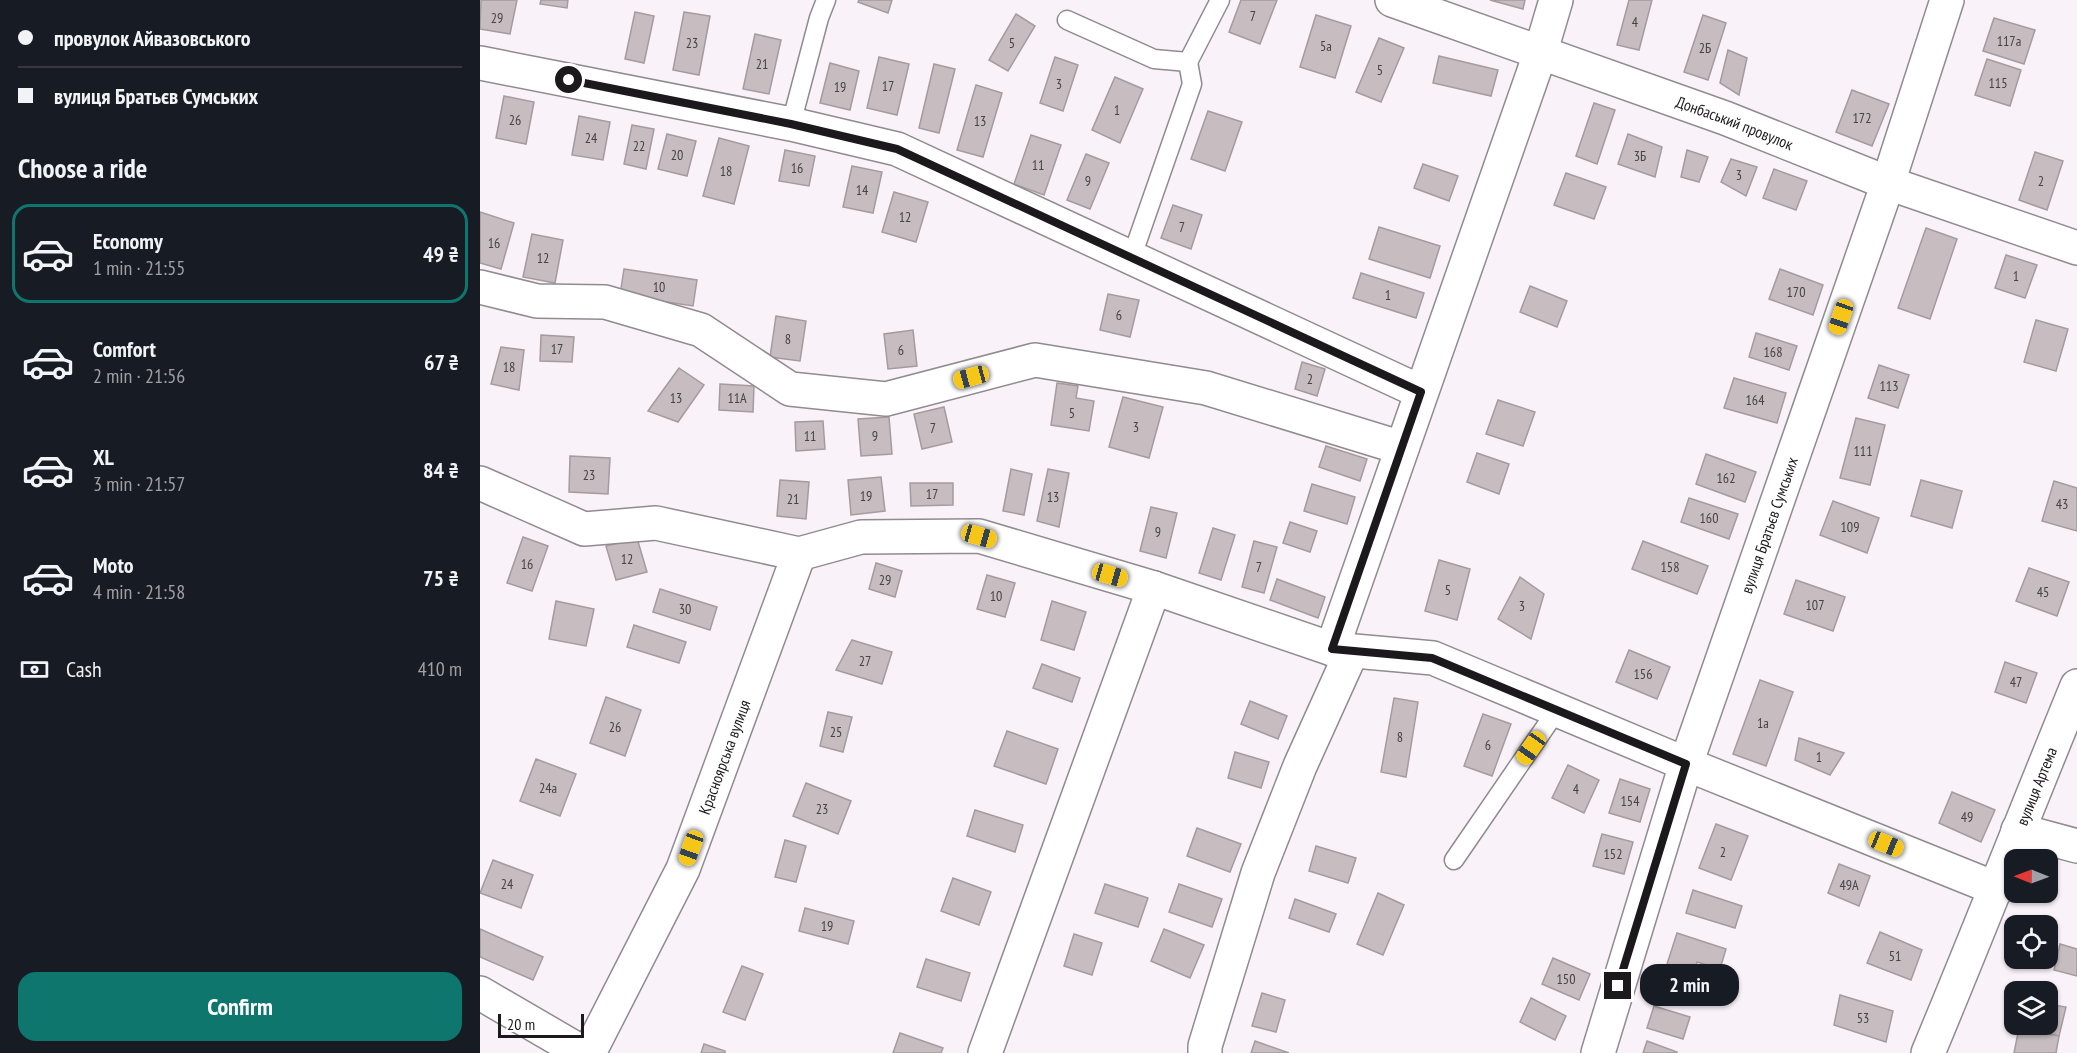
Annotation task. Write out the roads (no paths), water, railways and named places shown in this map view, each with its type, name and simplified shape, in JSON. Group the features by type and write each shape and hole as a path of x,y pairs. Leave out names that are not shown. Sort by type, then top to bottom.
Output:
{"street":[{"name":"Донбаський провулок","path":"1392,0 1725,118 1888,183 2077,248"},
{"path":"1205,1053 1205,1046 1258,873 1342,650 1402,448 1540,54 1556,0"},
{"name":"вулиця Братьєв Сумських","path":"1598,1053 1686,764 1888,183 1947,0"},
{"path":"480,63 791,124 897,149 1421,392"},
{"path":"480,287 537,301 605,302 701,330 789,389 886,399 1035,360 1206,388 1402,448"},
{"path":"480,483 584,529 656,523 799,554 861,537 979,536 1154,588 1342,650 1432,658 1686,764 1996,889"},
{"name":"Красноярська вулиця","path":"590,1053 683,869 799,554"},
{"path":"985,1053 1154,588"},
{"name":"вулиця Артема","path":"1928,1053 2077,686"},
{"path":"2018,830 2077,846"},
{"path":"480,993 583,1053"}],"lane":[{"path":"791,124 819,18 826,0"},
{"path":"1131,259 1192,84 1188,62 1220,0"},
{"path":"1067,20 1154,59 1188,62"},
{"path":"1454,860 1557,710"}]}
